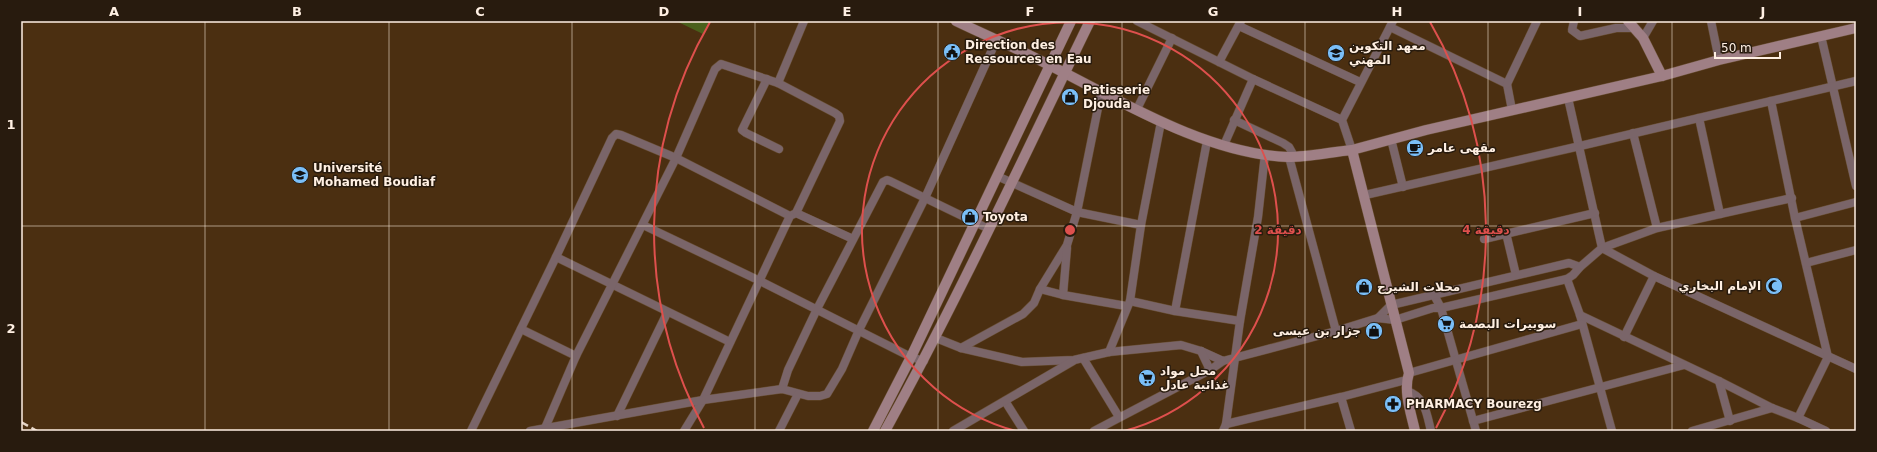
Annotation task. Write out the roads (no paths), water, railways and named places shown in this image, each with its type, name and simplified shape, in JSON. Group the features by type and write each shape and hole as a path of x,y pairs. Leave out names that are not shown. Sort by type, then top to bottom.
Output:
{"main road":[{"path":"956,21 971,24 996,41 1050,65 1064,74 1161,122 1206,141 1265,154 1292,157 1352,150 1391,139 1662,76 1719,60 1856,28"},
{"path":"873,431 911,357 1071,21"},
{"path":"885,431 936,338 1090,21"},
{"path":"1631,24 1643,38 1662,76"},
{"path":"1352,150 1365,195 1408,377 1407,391 1415,431"}],"street":[{"path":"778,83 804,21"},
{"path":"1137,21 1253,79 1342,120"},
{"path":"1574,21 1572,30 1580,36 1631,24"},
{"path":"1643,38 1653,21"},
{"path":"1711,21 1719,60"},
{"path":"1512,110 1507,84 1534,22"},
{"path":"1219,62 1240,24 1360,82"},
{"path":"1352,150 1342,120 1360,82 1391,24 1507,84"},
{"path":"1821,36 1856,186"},
{"path":"1137,109 1172,38"},
{"path":"530,431 703,400 782,389 798,394 820,396 827,394 842,369 859,330 925,198 996,41"},
{"path":"545,428 576,356 676,158 715,69 718,65 725,65 778,83 835,113 840,121 730,342 703,400 684,431"},
{"path":"767,79 742,130 778,149"},
{"path":"1224,145 1253,79"},
{"path":"1365,195 1580,146 1633,132 1699,118 1856,80"},
{"path":"1063,295 1067,246 1077,212 1101,93"},
{"path":"1568,98 1602,248"},
{"path":"1771,101 1795,218 1828,357 1798,418"},
{"path":"1699,118 1720,214"},
{"path":"1234,120 1289,147 1336,331"},
{"path":"1109,352 1128,303 1141,225 1161,122"},
{"path":"1633,132 1657,228"},
{"path":"471,431 612,138 616,134 676,158 793,214 852,239"},
{"path":"1391,139 1403,186"},
{"path":"1175,310 1206,141"},
{"path":"1265,154 1258,217 1224,427 1341,397 1408,377 1455,360 1582,324"},
{"path":"997,176 1077,212 1141,225"},
{"path":"782,389 788,370 817,310 852,239 883,182 887,180 989,229"},
{"path":"1094,431 1210,370 1222,361 1336,331 1378,318 1395,320 1433,308 1441,308 1567,279 1602,248 1657,228 1792,198"},
{"path":"1795,218 1856,202"},
{"path":"1484,239 1595,213"},
{"path":"643,225 760,281 911,357 924,361"},
{"path":"1506,233 1516,275"},
{"path":"961,348 1023,314 1034,303 1040,289 1067,246"},
{"path":"1602,248 1654,276 1856,370"},
{"path":"1806,263 1856,250"},
{"path":"556,257 667,313 730,342"},
{"path":"1378,318 1391,305 1569,263 1580,267"},
{"path":"1624,337 1654,276"},
{"path":"1567,279 1580,315 1612,431"},
{"path":"1040,289 1063,295 1128,303 1240,321"},
{"path":"1434,295 1441,308 1476,431"},
{"path":"617,416 667,313"},
{"path":"1580,315 1772,408 1798,418 1810,427 1826,431"},
{"path":"521,328 576,356"},
{"path":"936,338 961,348 1022,362 1074,360 1109,352 1181,345 1201,351 1222,361"},
{"path":"1201,351 1210,370"},
{"path":"1083,358 1119,417"},
{"path":"953,431 1074,360"},
{"path":"1473,420 1684,365"},
{"path":"1719,381 1730,421"},
{"path":"1407,391 1418,396 1424,406 1431,431"},
{"path":"779,431 798,394"},
{"path":"1341,397 1350,431"},
{"path":"1006,401 1024,431"},
{"path":"1692,431 1772,408"}],"railway":[{"path":"21,422 37,431"}],"place":[{"name":"Direction des Ressources en Eau","path":"952,52"},
{"name":"معهد التكوين المهني","path":"1336,53"},
{"name":"Patisserie Djouda","path":"1070,97"},
{"name":"مقهى عامر","path":"1415,148"},
{"name":"Université Mohamed Boudiaf","path":"300,175"},
{"name":"Toyota","path":"970,217"},
{"name":"الإمام البخاري","path":"1774,286"},
{"name":"محلات الشيرح","path":"1364,287"},
{"name":"سوبيرات البصمة","path":"1446,324"},
{"name":"جزار بن عيسى","path":"1374,331"},
{"name":"محل مواد غذائية عادل","path":"1147,378"},
{"name":"PHARMACY Bourezg","path":"1393,404"}]}
